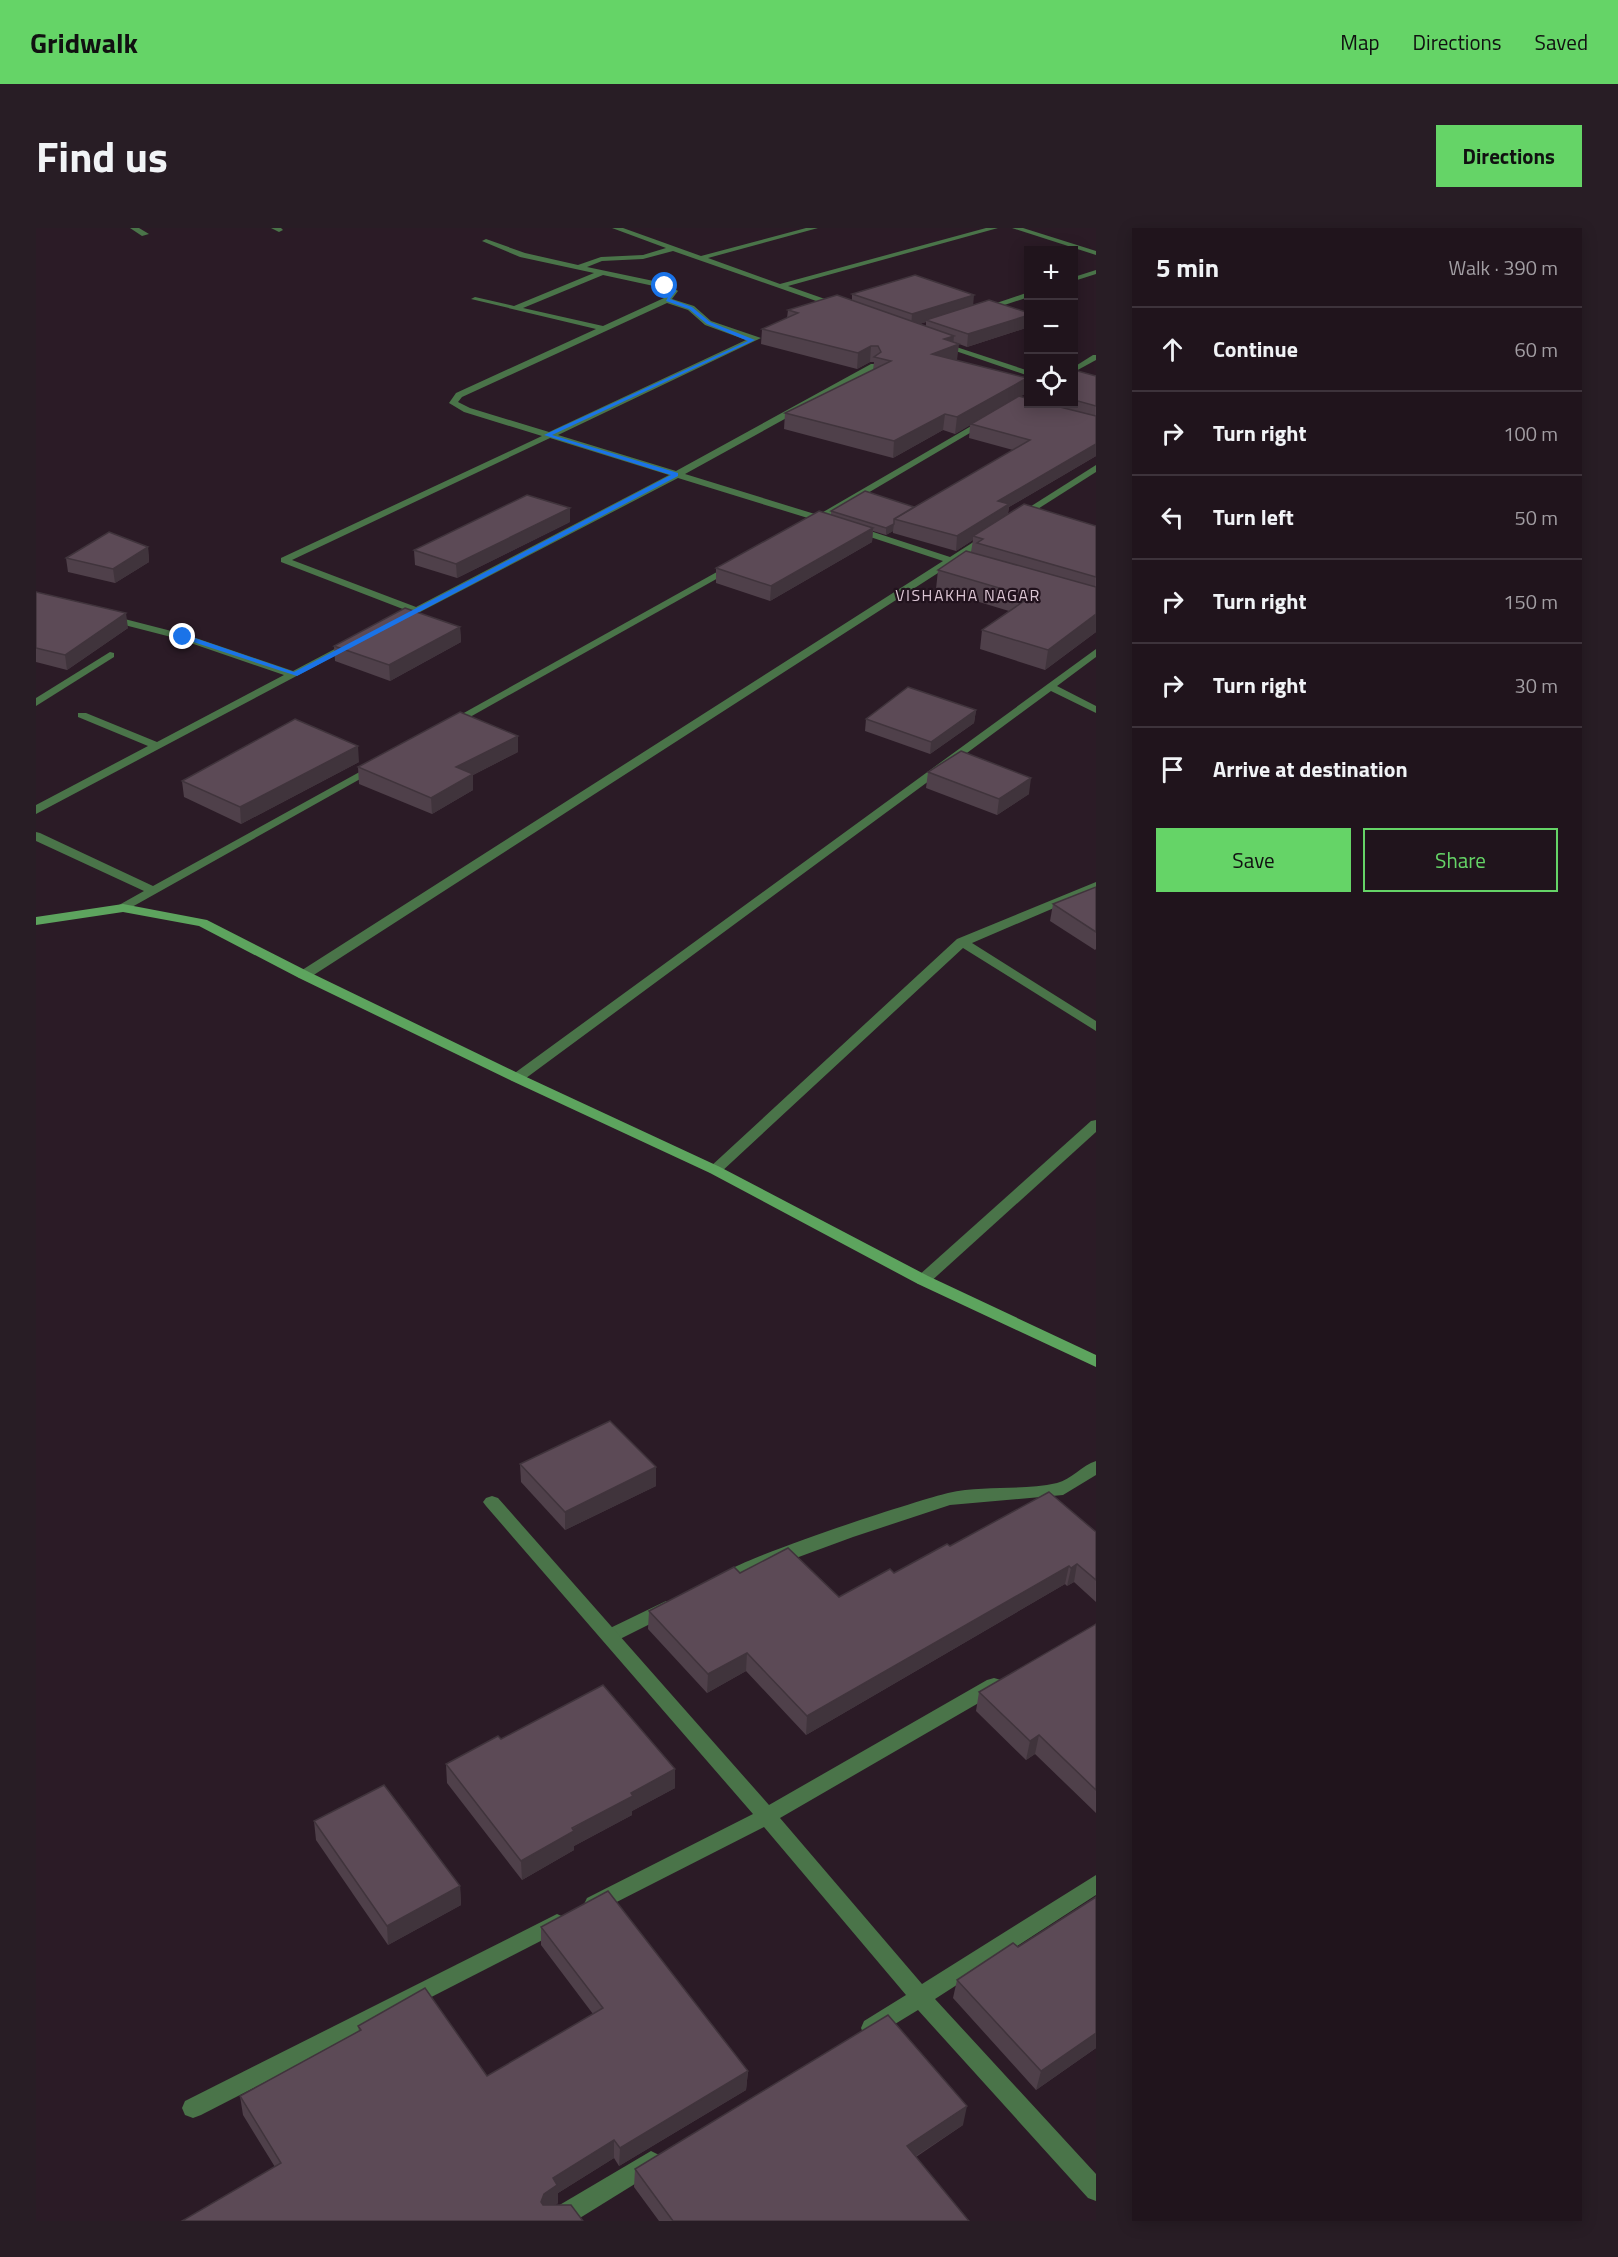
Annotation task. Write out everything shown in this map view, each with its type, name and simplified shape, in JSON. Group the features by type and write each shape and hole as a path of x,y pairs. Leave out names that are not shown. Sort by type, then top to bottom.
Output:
{"street":[{"path":"134,228 145,234"},
{"path":"618,228 846,309"},
{"path":"700,258 814,228"},
{"path":"780,286 994,228"},
{"path":"1016,228 1096,253"},
{"path":"486,241 523,255 665,286 674,291 668,300 459,395 453,403 467,410 985,570"},
{"path":"1066,244 1086,241"},
{"path":"579,267 601,259 642,257 674,249"},
{"path":"516,308 603,272"},
{"path":"1078,278 1096,272"},
{"path":"975,311 1024,296"},
{"path":"475,298 604,329"},
{"path":"416,611 284,560 755,339 708,323 691,308 668,300"},
{"path":"933,340 1024,372"},
{"path":"1078,368 1096,357"},
{"path":"386,627 676,475 874,366"},
{"path":"808,524 995,416"},
{"path":"1009,524 1096,468"},
{"path":"304,975 999,530"},
{"path":"444,727 746,559"},
{"path":"98,615 183,637 294,675"},
{"path":"36,810 366,637"},
{"path":"517,1078 1096,652"},
{"path":"36,703 110,655"},
{"path":"1050,686 1096,710"},
{"path":"82,715 157,746"},
{"path":"123,908 382,762"},
{"path":"36,836 153,891"},
{"path":"715,1170 962,942 1096,886"},
{"path":"36,921 123,908 203,923 304,975 517,1078 715,1170 923,1280 1096,1362"},
{"path":"962,942 1090,1016 1096,1027"},
{"path":"923,1280 1096,1124"},
{"path":"711,1586 741,1571 847,1532 949,1499 1063,1489 1096,1467"},
{"path":"492,1502 767,1816 921,1998 1096,2190"},
{"path":"610,1636 681,1601"},
{"path":"193,2108 767,1816 1014,1674"},
{"path":"849,2042 1096,1884"},
{"path":"554,2221 666,2153"}],"building":[{"path":"915,275 974,295 912,314 852,294"},
{"path":"837,295 954,336 944,339 959,344 932,354 1024,377 1024,380 957,417 945,414 894,441 785,413 891,361 874,357 881,352 878,346 871,346 858,353 762,329 798,313 788,310"},
{"path":"989,300 1024,311 1024,317 968,334 926,320"},
{"path":"1078,371 1096,376 1096,406 1078,401"},
{"path":"1019,396 1024,398 1024,408 1064,408 1096,416 1096,444 998,501 1009,504 957,536 894,519 1030,440 971,424"},
{"path":"865,491 914,507 894,519 894,524 886,528 831,511"},
{"path":"527,495 570,508 456,564 414,550"},
{"path":"1024,504 1096,526 1096,577 977,543 983,539 973,536"},
{"path":"819,511 873,528 771,586 716,568"},
{"path":"109,532 148,547 113,569 66,558"},
{"path":"966,551 1096,587 1096,614 1048,650 982,630 1030,597 938,570"},
{"path":"36,592 126,613 65,655 36,648"},
{"path":"405,608 460,627 389,665 334,646"},
{"path":"908,687 976,710 931,742 866,719"},
{"path":"460,712 518,736 456,767 473,774 431,798 358,767"},
{"path":"295,719 358,746 240,807 182,781"},
{"path":"961,751 1031,778 999,799 928,772"},
{"path":"1096,887 1096,932 1053,904"},
{"path":"610,1421 656,1467 565,1512 520,1464"},
{"path":"1049,1492 1096,1532 1096,1580 1077,1564 1071,1568 1069,1566 807,1716 747,1653 708,1674 649,1611 734,1567 740,1573 788,1548 839,1597 890,1569 894,1573 947,1544 950,1546"},
{"path":"1096,1624 1096,1790 1039,1735 1030,1741 979,1692"},
{"path":"603,1685 675,1769 631,1793 633,1796 572,1828 574,1831 521,1861 446,1764 498,1736 501,1739"},
{"path":"384,1785 460,1886 387,1926 314,1821"},
{"path":"608,1891 748,2071 620,2148 614,2140 553,2178 557,2185 544,2194 541,2202 543,2205 571,2205 583,2221 182,2221 281,2163 240,2096 361,2030 358,2026 425,1988 487,2076 603,2008 541,1927"},
{"path":"1096,1897 1096,2033 1041,2071 957,1980 1013,1943 1018,1947"},
{"path":"888,2015 967,2106 907,2146 969,2221 673,2221 635,2169"}],"district":[{"name":"VISHAKHA NAGAR","path":"968,595"}],"route":[{"path":"183,637 294,675 676,475 547,435 753,340 708,323 691,308 668,300 674,291 665,286"}]}
